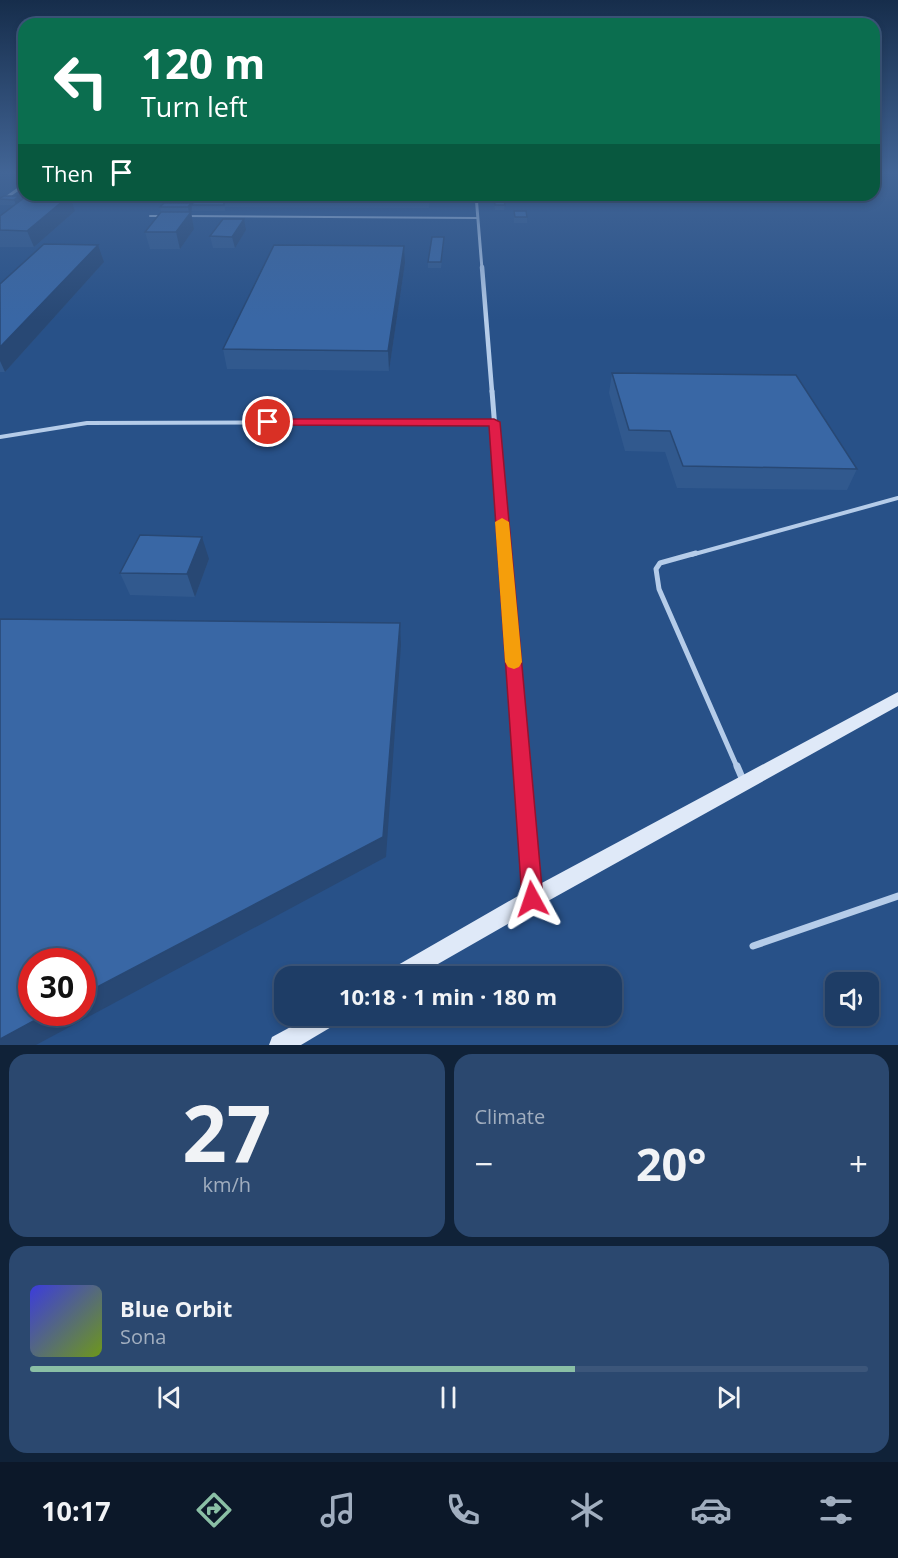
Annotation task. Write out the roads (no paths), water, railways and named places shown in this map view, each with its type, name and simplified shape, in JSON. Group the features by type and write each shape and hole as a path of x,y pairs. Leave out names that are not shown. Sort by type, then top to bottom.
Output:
{"street":[{"path":"478,222 532,899"},
{"path":"415,966 532,899 898,698"},
{"path":"280,1045 313,1026"}],"lane":[{"path":"0,437 87,423 494,422"},
{"path":"744,783 659,589 656,569 660,563 898,498"},
{"path":"753,946 898,896"}]}
